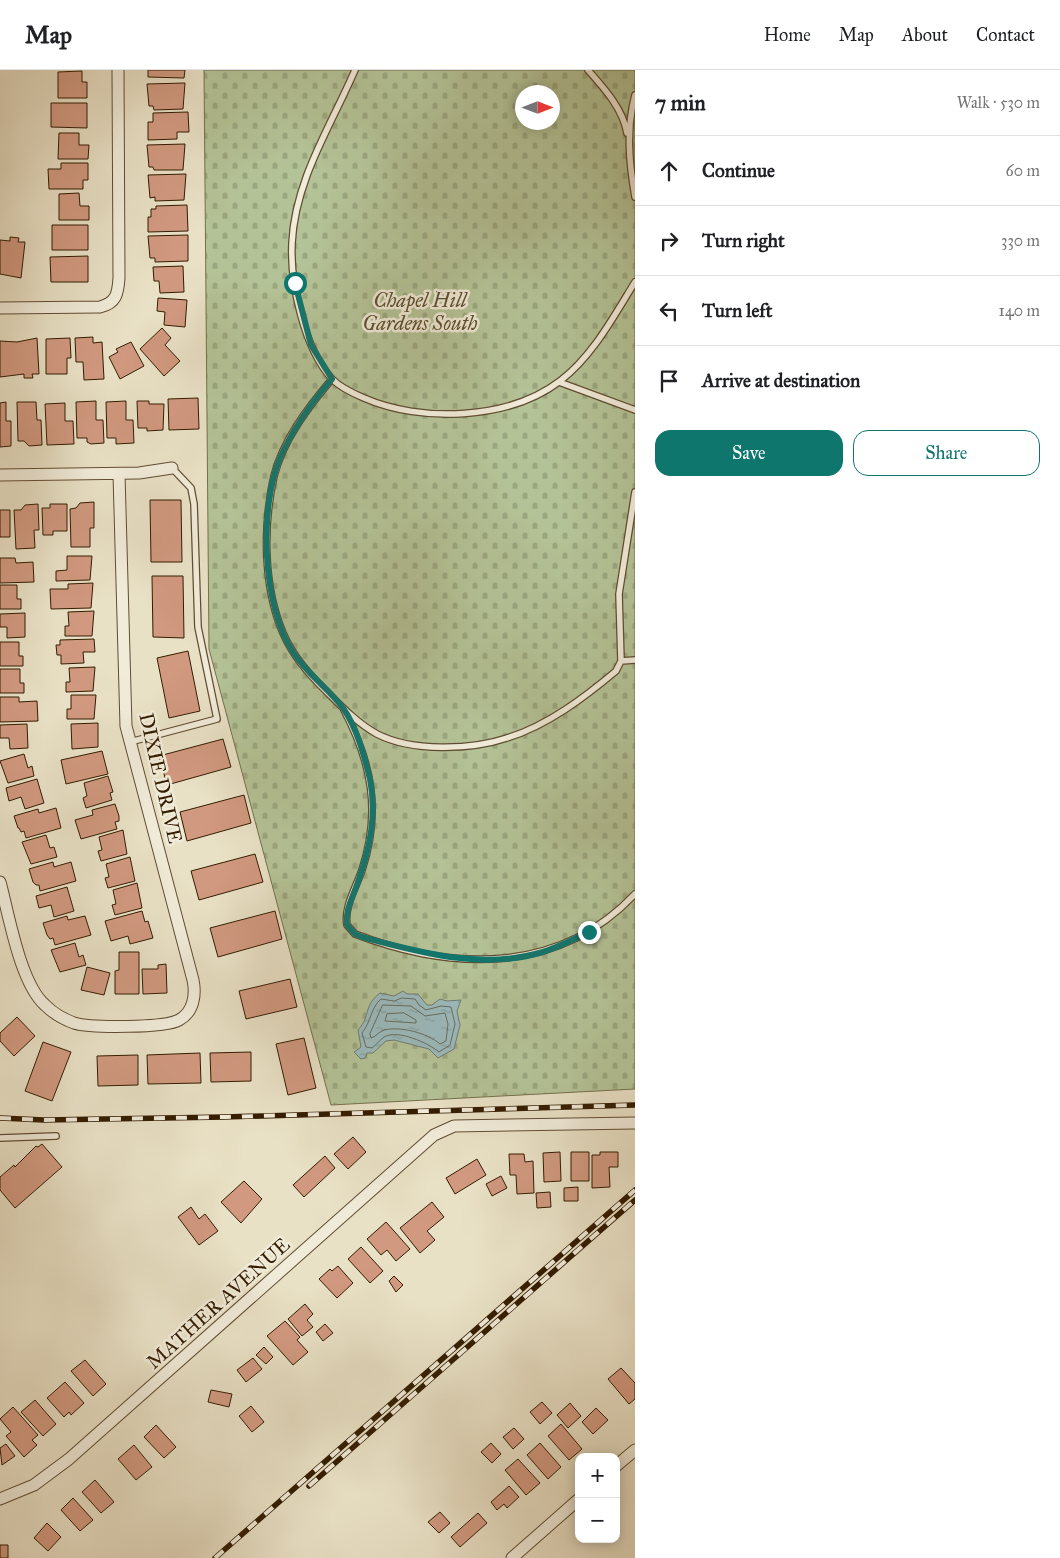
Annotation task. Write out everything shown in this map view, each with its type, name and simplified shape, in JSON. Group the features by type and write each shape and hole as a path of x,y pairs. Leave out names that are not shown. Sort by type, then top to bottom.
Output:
{"street":[{"path":"0,308 100,307 113,302 117,296 120,278 118,70"},
{"path":"0,475 120,474 172,468"},
{"name":"DIXIE DRIVE","path":"0,882 26,976 36,995 62,1018 87,1026 170,1023 187,1014 194,996 193,980 130,742 125,715 120,474"},
{"name":"MATHER AVENUE","path":"0,1499 34,1485 69,1459 434,1135 454,1126 635,1122"},
{"path":"620,1463 635,1450"},
{"path":"512,1558 575,1503"}],"lane":[{"path":"355,70 312,163 298,203 292,241 292,262 302,317 311,345 332,379 352,393 387,407 417,413 444,416 506,406 559,382 586,354 635,282"},
{"path":"588,70 622,116 635,193"},
{"path":"628,143 635,95"},
{"path":"332,379 297,427 280,459 274,475 269,513 268,560 277,616 291,650 310,675 343,708 377,734 412,745 445,747 490,742 520,734 557,714 616,671 621,661 619,594 635,492"},
{"path":"559,382 635,410"},
{"path":"130,742 217,719 198,627 194,504 191,488 172,468"},
{"path":"621,661 635,660"},
{"path":"343,708 366,763 374,813 363,868 347,913 347,925 355,934 432,956 453,959 492,960 525,956 560,946 589,932 635,894"},
{"path":"0,1138 56,1136"}],"green space":[{"name":"Chapel Hill Gardens South","path":"204,70 635,70 635,1089 331,1105 209,649"}],"water":[{"path":"403,991 407,994 418,994 427,1005 432,1005 440,999 447,1001 461,1000 457,1011 460,1025 454,1049 438,1058 429,1049 394,1040 386,1041 373,1053 367,1053 365,1058 361,1059 354,1052 361,1047 358,1030 365,1020 371,1002 380,993 394,996"}],"building":[{"path":"148,70 185,70 184,78 148,77"},
{"path":"82,71 82,82 87,82 87,98 58,98 58,72"},
{"path":"185,83 183,109 154,110 153,106 149,106 147,84"},
{"path":"51,103 87,103 87,128 51,127"},
{"path":"188,112 189,132 177,132 177,139 148,140 148,122 153,122 153,113"},
{"path":"59,133 79,133 79,145 89,145 88,159 58,159"},
{"path":"185,144 183,170 154,170 153,167 149,167 147,145"},
{"path":"61,163 88,163 88,180 83,180 83,189 49,189 48,169 61,169"},
{"path":"186,174 184,200 155,201 155,197 150,198 148,175"},
{"path":"79,193 80,206 89,206 89,220 59,220 59,194"},
{"path":"187,205 188,231 148,232 148,217 151,217 151,209 156,209 156,206"},
{"path":"52,225 88,225 88,250 52,250"},
{"path":"188,235 188,261 155,262 155,258 150,258 148,236"},
{"path":"10,237 19,238 18,242 25,242 21,278 0,274 0,240 10,241"},
{"path":"88,256 88,282 51,282 50,257"},
{"path":"183,266 184,292 160,293 159,281 154,281 153,267"},
{"path":"158,298 187,300 185,327 164,325 165,312 157,311"},
{"path":"162,328 171,338 165,345 180,361 164,376 140,349"},
{"path":"93,337 93,343 102,342 104,379 84,380 83,362 76,362 75,338"},
{"path":"37,338 39,374 32,374 33,378 24,378 24,374 0,377 0,341 17,342"},
{"path":"70,338 71,358 67,358 67,374 46,374 46,339"},
{"path":"131,342 144,366 120,379 109,357 118,352 116,349"},
{"path":"198,398 199,429 169,430 168,399"},
{"path":"96,401 96,420 103,420 104,443 91,444 87,442 87,438 77,438 76,402"},
{"path":"126,401 126,420 133,420 134,443 116,444 116,438 107,438 106,402"},
{"path":"137,401 149,401 149,404 164,404 163,430 147,431 147,428 138,428"},
{"path":"6,402 6,421 11,421 11,446 0,447 0,403"},
{"path":"17,402 36,402 37,420 41,420 42,445 29,446 24,441 18,441"},
{"path":"65,403 65,421 73,421 74,444 47,445 45,404"},
{"path":"150,500 181,500 182,562 151,562"},
{"path":"94,502 94,528 90,528 90,547 71,547 70,509 76,508 80,503"},
{"path":"38,504 39,530 34,530 35,548 16,549 14,510 21,510 25,505"},
{"path":"50,504 67,504 67,531 53,531 53,535 43,535 42,508 50,508"},
{"path":"0,510 10,510 10,537 0,537"},
{"path":"67,556 92,556 90,580 56,581 56,571 67,570"},
{"path":"0,558 15,558 16,563 33,562 34,582 0,583"},
{"path":"152,576 183,576 184,638 153,637"},
{"path":"93,583 91,608 51,609 50,589 68,589 68,584"},
{"path":"0,585 17,585 17,599 21,599 21,609 0,609"},
{"path":"94,611 92,636 65,636 65,626 69,626 68,612"},
{"path":"25,613 25,637 7,638 7,627 0,627 0,614"},
{"path":"94,639 95,652 83,652 84,663 61,664 61,655 57,655 56,645 60,645 60,640"},
{"path":"0,642 19,642 19,656 23,656 23,666 0,666"},
{"path":"188,651 200,711 169,718 157,658"},
{"path":"95,667 93,691 66,692 66,682 70,682 69,668"},
{"path":"0,669 20,669 20,683 24,683 24,693 0,693"},
{"path":"71,695 96,695 94,719 67,719 67,709 71,709"},
{"path":"0,697 19,697 19,702 37,701 38,721 0,722"},
{"path":"98,723 98,747 72,749 71,724"},
{"path":"27,724 28,748 10,749 9,738 0,738 0,725"},
{"path":"223,739 231,767 167,785 159,756"},
{"path":"102,751 108,774 66,784 61,760"},
{"path":"24,754 28,768 32,766 34,776 8,783 0,761"},
{"path":"108,776 113,792 110,793 112,800 86,808 83,798 87,796 84,783"},
{"path":"37,779 44,803 25,809 21,797 9,801 6,788"},
{"path":"244,795 251,823 187,841 180,812"},
{"path":"115,804 119,816 119,821 115,822 117,829 81,839 75,820 93,815 92,810"},
{"path":"56,808 61,828 26,838 24,831 21,832 18,828 14,816 38,809 39,813"},
{"path":"123,830 127,854 101,861 98,851 102,850 99,837"},
{"path":"46,835 50,848 54,847 57,857 31,864 22,842"},
{"path":"255,854 263,882 199,900 191,871"},
{"path":"130,857 135,881 108,888 105,878 109,877 106,864"},
{"path":"53,862 54,867 71,862 76,881 40,891 39,885 33,882 29,869"},
{"path":"137,883 142,908 115,915 112,905 116,904 113,890"},
{"path":"67,887 74,911 54,917 51,905 39,908 36,896"},
{"path":"142,911 145,922 148,921 153,938 130,944 128,936 111,941 105,921"},
{"path":"275,911 282,939 218,957 210,928"},
{"path":"67,916 68,920 85,916 91,935 55,945 53,938 50,939 47,935 43,923"},
{"path":"75,943 79,957 83,955 86,965 60,972 51,950"},
{"path":"119,952 139,952 139,994 115,994 115,971 119,970"},
{"path":"166,964 167,993 143,994 142,969 158,969 158,965"},
{"path":"87,967 110,973 104,995 81,990"},
{"path":"290,979 297,1007 246,1019 239,991"},
{"path":"17,1017 35,1036 14,1056 0,1041 0,1033"},
{"path":"304,1038 316,1088 288,1095 276,1044"},
{"path":"43,1042 71,1052 52,1101 25,1091"},
{"path":"251,1052 251,1081 211,1082 210,1053"},
{"path":"200,1053 201,1083 148,1084 147,1055"},
{"path":"138,1055 138,1085 98,1086 97,1056"},
{"path":"353,1137 366,1152 348,1169 334,1154"},
{"path":"42,1144 62,1167 15,1208 0,1190 0,1177 14,1165 15,1167 36,1146 38,1147"},
{"path":"560,1152 561,1181 544,1182 543,1153"},
{"path":"571,1152 589,1152 589,1181 571,1181"},
{"path":"600,1152 618,1152 618,1167 609,1167 610,1187 592,1188 592,1155 600,1155"},
{"path":"509,1154 524,1154 525,1162 533,1161 534,1193 517,1194 516,1175 510,1175"},
{"path":"325,1156 335,1168 304,1197 293,1185"},
{"path":"477,1159 486,1175 455,1194 446,1178"},
{"path":"501,1176 507,1188 492,1196 486,1184"},
{"path":"244,1181 262,1199 241,1223 221,1202"},
{"path":"578,1187 578,1201 564,1201 564,1188"},
{"path":"550,1192 551,1207 537,1208 536,1193"},
{"path":"432,1202 444,1217 427,1231 435,1240 420,1253 400,1228"},
{"path":"191,1207 199,1219 205,1214 218,1231 199,1245 178,1217"},
{"path":"386,1222 410,1249 396,1261 387,1250 381,1255 367,1239"},
{"path":"361,1247 383,1271 370,1283 348,1259"},
{"path":"338,1266 353,1283 337,1298 319,1279 330,1269 332,1271"},
{"path":"394,1276 403,1285 396,1292 389,1281"},
{"path":"305,1304 313,1314 307,1320 313,1327 302,1336 288,1319"},
{"path":"285,1321 300,1337 297,1340 308,1352 293,1365 267,1336"},
{"path":"325,1324 333,1333 323,1341 316,1332"},
{"path":"264,1347 273,1357 266,1364 256,1355"},
{"path":"253,1358 262,1369 246,1382 237,1370"},
{"path":"85,1360 106,1384 93,1396 71,1371"},
{"path":"621,1368 635,1383 635,1399 629,1404 608,1379"},
{"path":"65,1382 84,1403 71,1415 69,1412 64,1417 47,1398"},
{"path":"211,1390 232,1394 229,1407 208,1402"},
{"path":"35,1400 56,1424 43,1436 21,1412"},
{"path":"542,1402 552,1413 540,1424 530,1412"},
{"path":"570,1403 581,1416 568,1428 557,1415"},
{"path":"251,1406 264,1422 252,1432 239,1416"},
{"path":"13,1407 38,1435 32,1440 37,1445 24,1457 6,1436 11,1432 0,1419"},
{"path":"596,1408 608,1420 593,1434 582,1422"},
{"path":"561,1424 582,1449 569,1460 548,1436"},
{"path":"156,1425 176,1447 164,1458 144,1437"},
{"path":"514,1428 524,1439 513,1449 503,1437"},
{"path":"491,1443 501,1454 492,1463 481,1452"},
{"path":"540,1443 561,1467 548,1479 527,1455"},
{"path":"6,1444 15,1456 2,1465 0,1448"},
{"path":"134,1445 152,1467 136,1480 118,1459"},
{"path":"518,1459 540,1483 526,1495 505,1470"},
{"path":"95,1480 114,1502 101,1513 82,1492"},
{"path":"509,1486 519,1497 507,1508 504,1504 497,1510 491,1502"},
{"path":"73,1498 93,1520 80,1531 61,1510"},
{"path":"440,1512 450,1523 439,1533 428,1522"},
{"path":"478,1513 487,1523 460,1547 451,1537"},
{"path":"47,1523 61,1537 48,1551 34,1538"},
{"path":"0,1545 8,1545 8,1558 0,1558"}],"railway":[{"path":"0,1118 44,1120 225,1117 635,1105"},
{"path":"215,1558 635,1190"},
{"path":"309,1486 635,1200"}],"route":[{"path":"295,283 304,324 311,345 332,379 297,427 287,444 274,475 267,536 268,560 272,597 277,616 291,650 310,675 343,708 360,745 370,780 374,813 372,833 363,868 347,913 347,925 350,930 362,937 432,956 469,960 492,960 543,952 589,932"}]}
